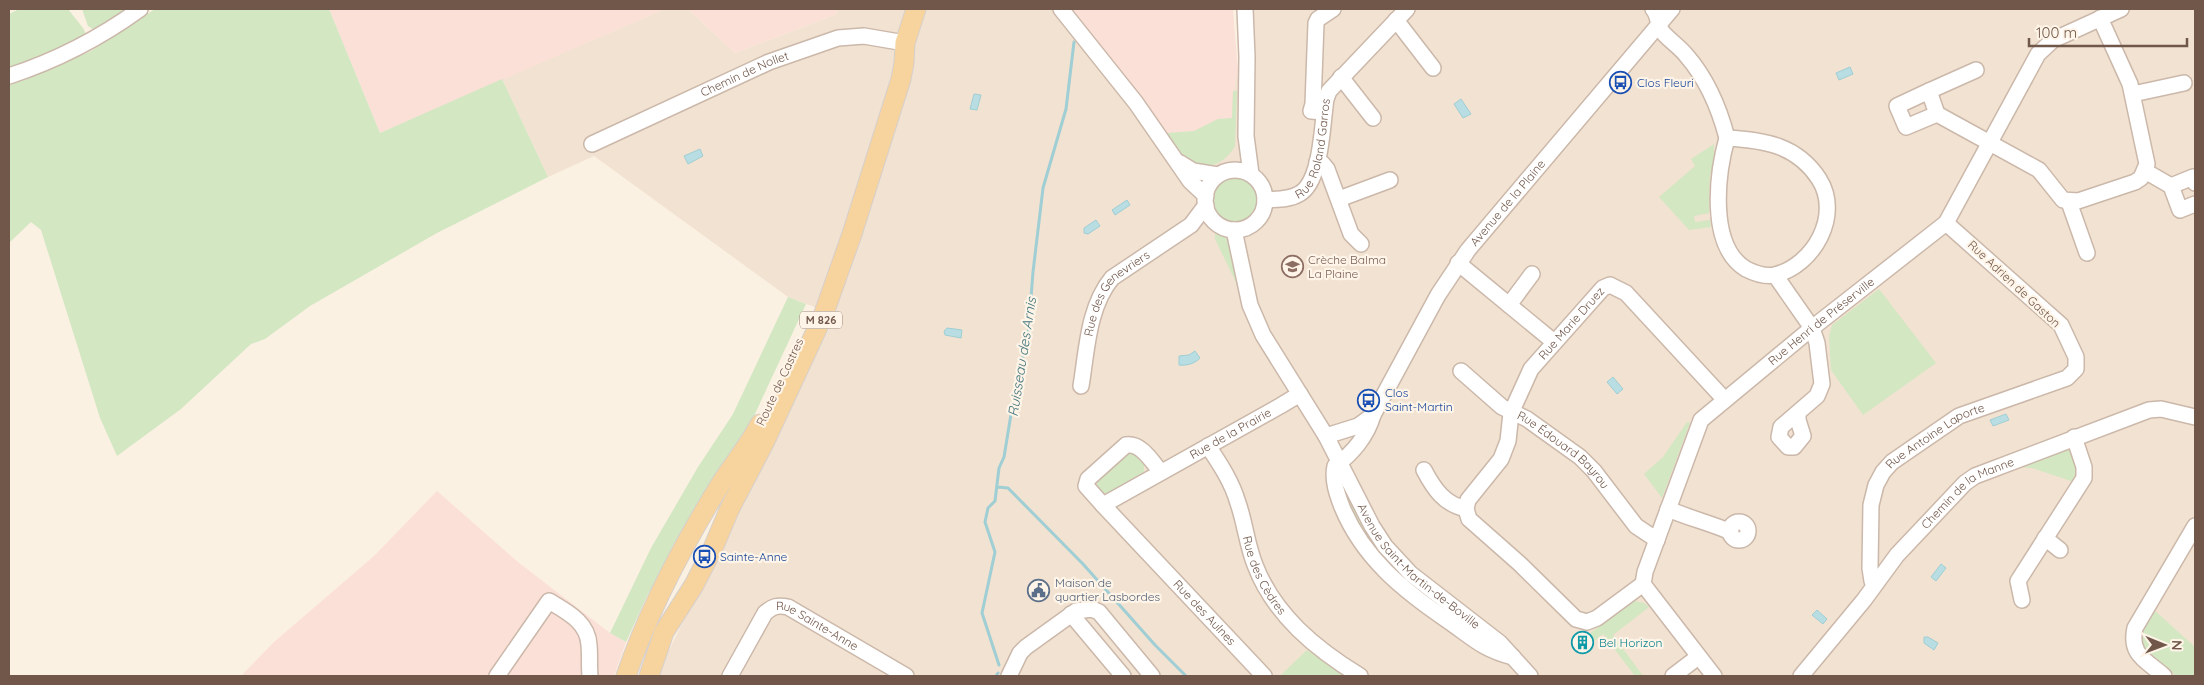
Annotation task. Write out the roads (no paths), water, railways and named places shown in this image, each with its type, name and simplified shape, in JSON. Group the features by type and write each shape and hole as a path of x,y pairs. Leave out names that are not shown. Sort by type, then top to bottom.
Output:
{"main road":[{"name":"Route de Castres","path":"649,676 664,632 694,585 713,548 730,508 764,443 823,316 852,234 900,79 904,63 905,43 916,9"},
{"name":"Route de Castres","path":"626,676 647,620 657,600 721,483 757,432 810,320 837,245 872,137 894,58 905,43"}],"street":[{"path":"9,76 56,58 92,39 140,9"},
{"path":"1061,9 1136,102 1190,181 1206,201 1213,219 1235,227"},
{"path":"1245,9 1247,66 1246,136 1251,174"},
{"path":"1324,112 1311,110 1313,104 1316,23 1318,19 1332,9"},
{"path":"1653,9 1658,16 1661,31 1686,54 1704,78 1718,107 1727,138 1722,154 1719,188 1725,243 1732,256 1743,266 1758,274 1775,275 1791,268 1806,257 1822,235 1827,210 1822,184 1805,162 1782,146 1762,140 1727,138"},
{"name":"Avenue de la Plaine","path":"1341,462 1354,449 1370,426 1373,415 1438,295 1458,263 1488,224 1672,9"},
{"name":"Rue Henri de Préserville","path":"1643,584 1645,572 1701,420 1812,328 1946,223 1991,144 2038,54 2053,40 2120,9"},
{"path":"1402,14 1433,68"},
{"name":"Rue Roland Garros","path":"1265,200 1290,198 1301,194 1312,182 1329,91 1402,14"},
{"path":"1930,92 1937,114 2040,170 2062,200 2069,202 2135,182 2145,171 2147,156 2133,94 2100,18"},
{"name":"Chemin de Nollet","path":"592,144 762,65 838,38 864,36 905,43"},
{"path":"1937,114 1906,127 1897,106 1976,70"},
{"path":"1341,77 1373,118"},
{"path":"2133,94 2184,83"},
{"path":"1206,201 1211,183 1224,173 1246,136"},
{"path":"1178,161 1193,171 1224,173 1242,170 1251,174 1262,186 1265,200 1260,215 1235,227 1191,225"},
{"path":"1317,162 1322,163 1327,169 1352,234 1361,244"},
{"path":"2145,171 2171,186 2180,210 2195,204"},
{"path":"2171,186 2192,177 2195,183"},
{"path":"1339,199 1390,180"},
{"name":"Rue des Genevriers","path":"1080,386 1096,307 1106,286 1112,278 1191,225 1206,201"},
{"path":"2069,202 2087,253"},
{"name":"Rue Adrien de Gaston","path":"1946,223 2060,326 2076,357 2076,369 2067,378"},
{"name":"Avenue Saint-Martin-de-Boville","path":"1235,227 1250,305 1270,350 1326,436 1341,462 1372,526 1397,561 1480,625 1530,676"},
{"path":"1458,263 1554,342"},
{"path":"1509,305 1532,274"},
{"path":"1775,275 1812,328 1817,344 1822,384 1818,396 1798,413"},
{"name":"Rue Marie Druez","path":"1466,509 1468,500 1501,459 1508,441 1511,413 1531,369 1603,288 1610,285 1626,294 1725,400"},
{"name":"Rue Édouard Bayrou","path":"1461,371 1511,413 1527,419 1580,457 1594,471 1636,526 1657,540"},
{"name":"Rue Antoine Laporte","path":"1875,584 1870,575 1871,505 1873,494 1883,472 1892,462 1959,416 2067,378"},
{"name":"Rue de la Prairie","path":"1103,505 1300,394"},
{"name":"Chemin de la Manne","path":"1801,676 1897,555 1965,483 1986,471 2149,410 2161,409 2195,417"},
{"path":"1326,436 1358,426 1373,415"},
{"path":"2022,600 2018,581 2084,478 2084,467 2074,437"},
{"path":"1103,505 1086,488 1087,481 1122,446 1130,444 1137,446 1161,472"},
{"name":"Rue des Cèdres","path":"1208,446 1232,486 1242,515 1254,564 1268,592 1294,625 1311,642 1331,659 1360,676"},
{"name":"Avenue Saint-Martin-de-Boville","path":"1341,462 1335,466 1334,482 1342,507 1353,530 1366,550 1392,579 1475,641 1492,651 1513,657"},
{"path":"1424,470 1433,489 1457,507 1466,509 1469,519 1520,564 1576,619 1587,622 1596,618 1643,584 1714,676"},
{"name":"Rue des Aulnes","path":"1103,505 1264,676"},
{"path":"1668,509 1686,515 1698,514 1734,528"},
{"path":"2164,676 2136,652 2132,640 2135,628 2195,526"},
{"path":"2045,538 2060,550"},
{"path":"1871,551 1887,569"},
{"path":"497,676 549,600 577,619 588,635 590,676"},
{"name":"Rue Sainte-Anne","path":"730,676 765,613 772,607 779,605 788,607 906,676"},
{"path":"1010,676 1020,653 1026,647 1071,614 1084,609 1092,609 1099,612 1152,676"},
{"path":"1071,614 1123,676"},
{"path":"1673,676 1698,657"}],"water":[{"path":"1850,67 1853,74 1839,80 1836,73"},
{"path":"974,94 981,95 977,110 970,109"},
{"path":"1461,99 1471,114 1463,118 1454,104"},
{"path":"700,149 703,156 688,164 684,156"},
{"path":"1127,200 1130,205 1115,215 1112,210"},
{"path":"1096,220 1100,226 1088,234 1084,233 1084,228"},
{"path":"947,328 962,330 961,338 945,335 944,331"},
{"path":"1195,351 1200,358 1198,360 1188,365 1179,365 1179,356 1189,355"},
{"path":"1613,377 1623,389 1617,394 1607,382"},
{"path":"2006,414 2009,420 1993,426 1990,420"},
{"path":"1941,564 1946,568 1936,581 1931,577"},
{"path":"1817,610 1827,619 1823,624 1812,615"},
{"path":"1924,637 1928,637 1938,643 1934,650 1924,643"}],"waterway":[{"name":"Ruisseau des Arnis","path":"999,665 982,613 995,552 985,522 988,508 995,501 999,468 1004,457 1015,390 1028,336 1043,188 1066,109 1074,42"},
{"path":"998,487 1008,488 1083,564 1155,645 1186,676"}],"place":[{"name":"Clos Fleuri","path":"1621,83"},
{"name":"Crèche Balma La Plaine","path":"1292,267"},
{"name":"Clos Saint-Martin","path":"1369,400"},
{"name":"Sainte-Anne","path":"704,557"},
{"name":"Maison de quartier Lasbordes","path":"1039,590"},
{"name":"Bel Horizon","path":"1583,643"}]}
